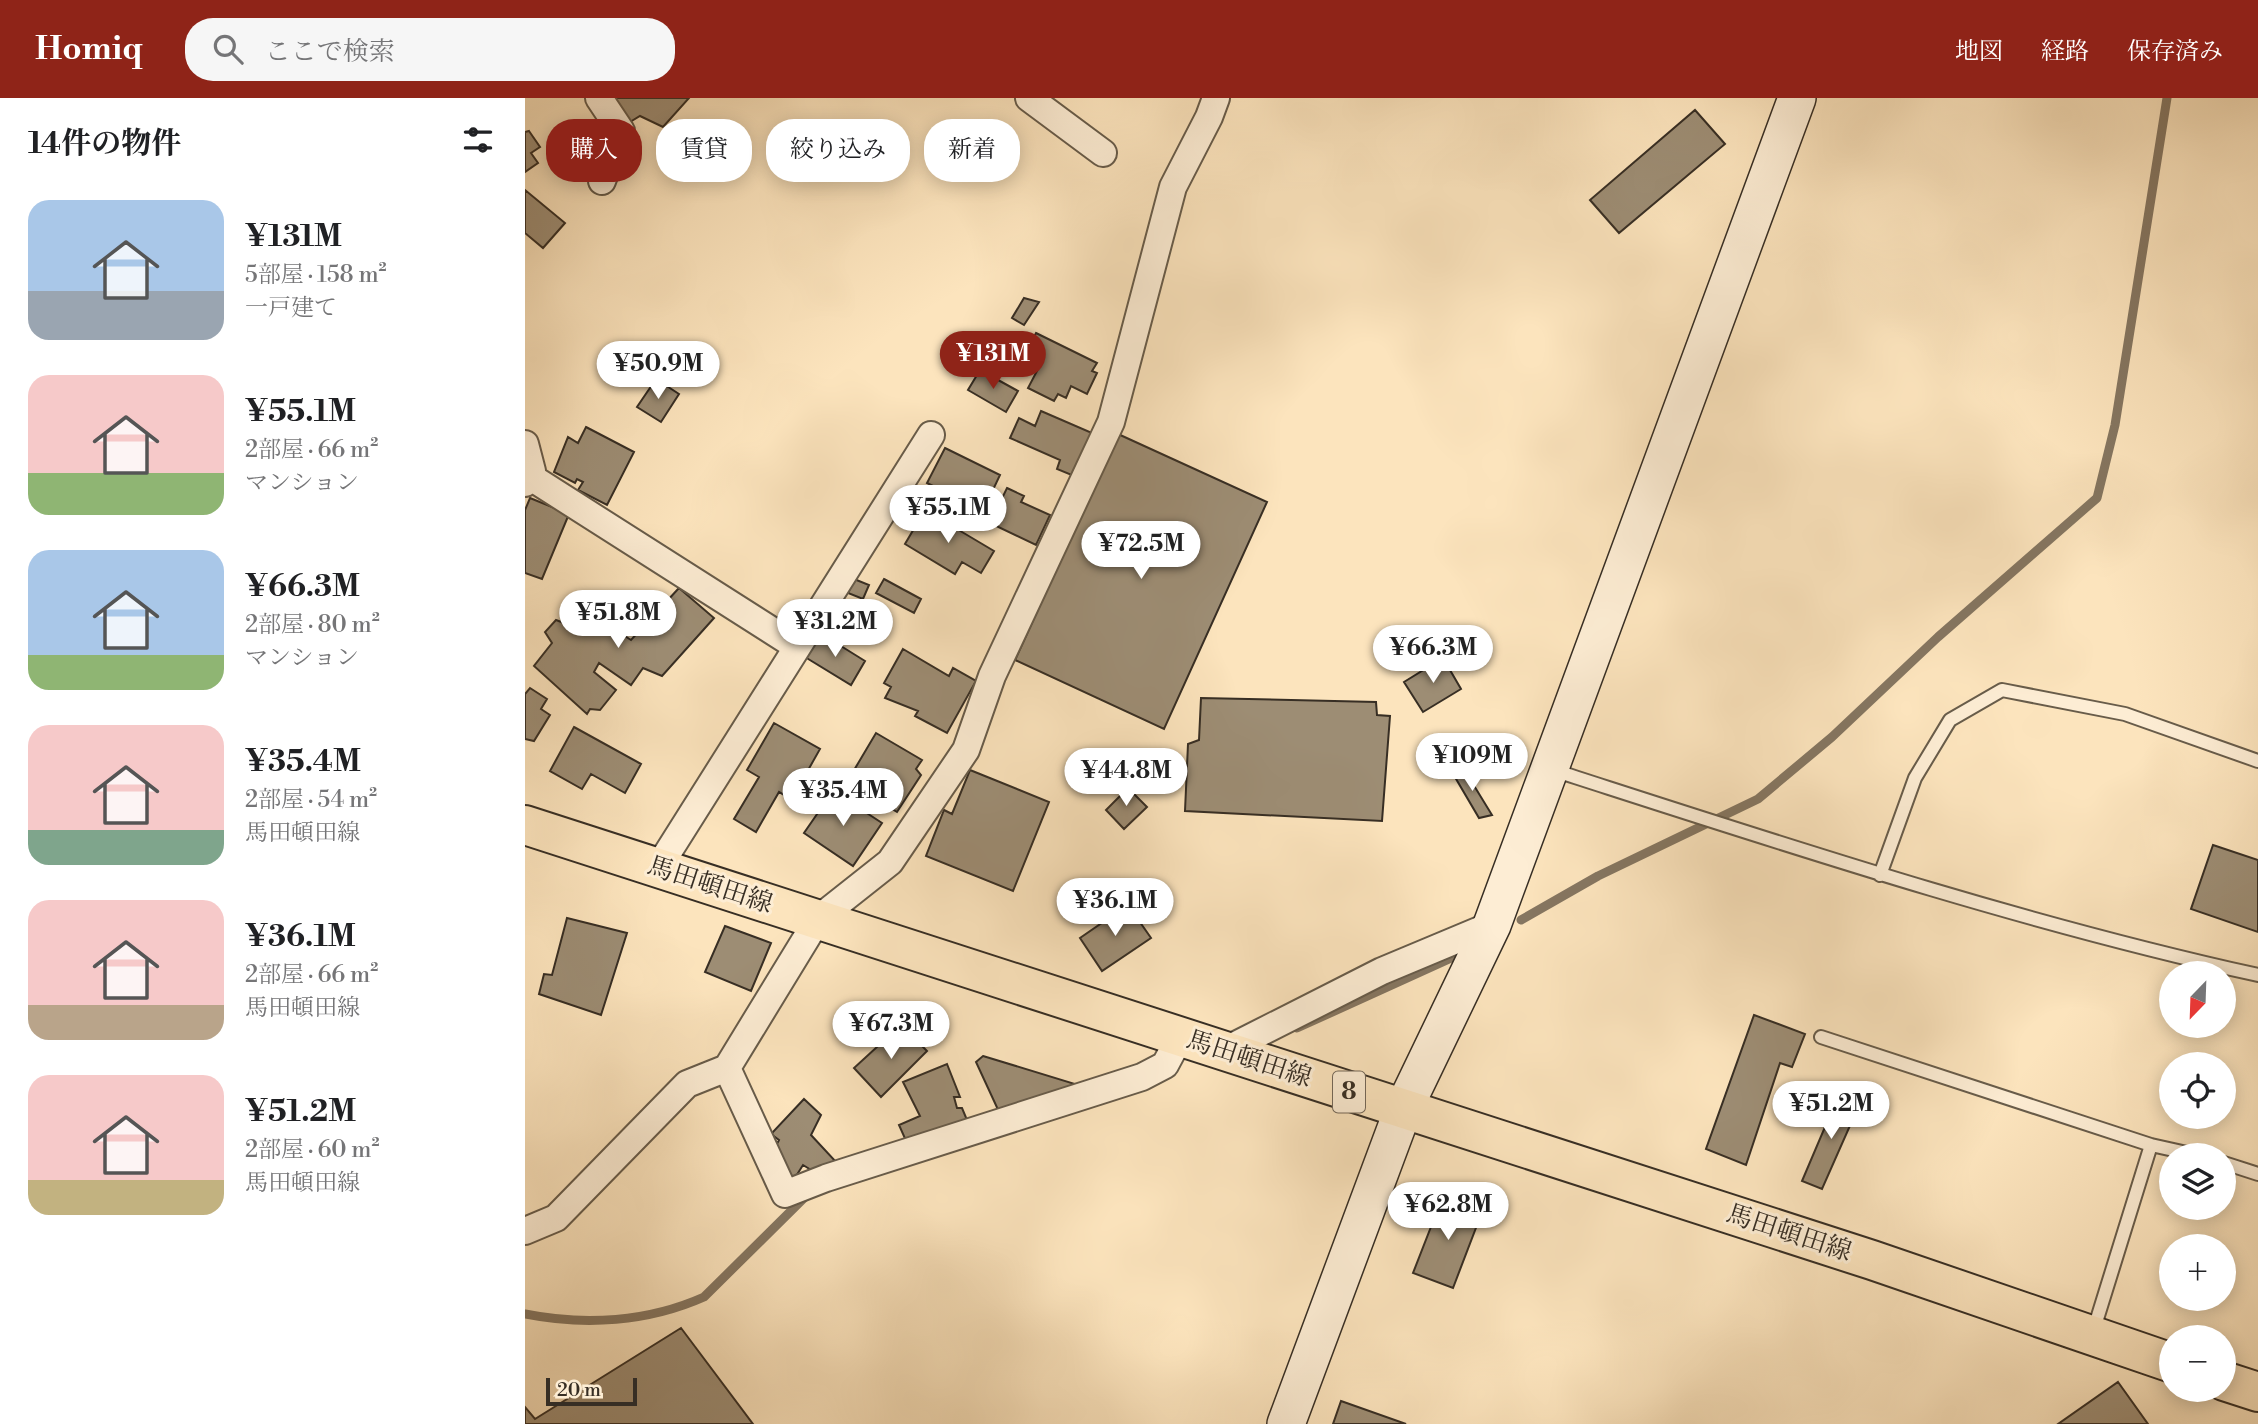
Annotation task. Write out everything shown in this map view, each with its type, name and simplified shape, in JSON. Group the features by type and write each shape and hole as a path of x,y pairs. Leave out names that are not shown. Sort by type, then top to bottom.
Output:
{"main road":[{"name":"馬田頓田線","path":"525,825 1872,1260 2159,1359"},
{"path":"2236,1385 2258,1392"}],"street":[{"path":"599,98 613,119"},
{"path":"1029,98 1104,153"},
{"path":"525,1231 556,1218 687,1084 727,1068 818,919 890,862 965,750 992,676 1111,422 1173,187 1216,98"},
{"path":"1286,1424 1403,1110 1492,925 1797,98"},
{"path":"658,868 931,435"},
{"path":"525,444 532,471 527,480 796,646"},
{"path":"1224,1051 1383,971 1492,925"},
{"path":"727,1068 785,1194 826,1178 1142,1077 1165,1065 1181,1037"}],"lane":[{"path":"1880,875 1915,778 1950,720 2002,690 2125,714 2258,761"},
{"path":"1549,769 1880,875 2108,941 2258,975"},
{"path":"1821,1037 2159,1147"},
{"path":"2092,1336 2151,1145"},
{"path":"2236,1167 2258,1174"}],"building":[{"path":"614,98 689,98 670,119 656,119 656,124 640,116 628,119"},
{"path":"1695,110 1725,144 1619,233 1590,200"},
{"path":"529,131 540,147 531,153 538,163 525,172 525,132"},
{"path":"525,190 565,223 543,248 525,233"},
{"path":"1024,298 1039,302 1024,325 1012,318"},
{"path":"1036,333 1097,363 1092,371 1097,373 1087,394 1071,386 1066,398 1058,394 1054,401 1028,388 1037,371 1021,363"},
{"path":"980,370 1018,391 1006,412 968,390"},
{"path":"656,379 679,394 661,422 637,407"},
{"path":"1041,411 1092,433 1074,476 1057,469 1060,460 1010,438 1019,418 1035,426"},
{"path":"586,427 634,452 607,505 578,490 583,482 577,479 575,483 554,472 568,437 578,443"},
{"path":"1118,434 1267,502 1164,729 1015,660"},
{"path":"945,448 1000,475 983,511 927,483"},
{"path":"1007,488 1024,496 1021,502 1050,515 1036,545 990,523"},
{"path":"530,498 569,514 542,579 525,573 525,510"},
{"path":"925,510 994,551 981,573 962,562 955,574 905,544"},
{"path":"854,579 869,585 863,599 848,593"},
{"path":"884,579 921,599 914,613 876,593"},
{"path":"679,588 714,618 662,676 643,668 631,685 599,663 594,672 616,690 600,710 590,709 587,714 534,666 552,643 545,632 556,620 564,623 576,609 607,631 611,627 631,640"},
{"path":"820,633 865,661 851,685 805,657"},
{"path":"903,649 949,676 953,668 976,681 947,733 915,716 918,711 885,698 891,687 884,683"},
{"path":"1443,658 1461,689 1423,712 1404,682"},
{"path":"530,688 547,699 541,709 550,715 534,741 525,739 525,694"},
{"path":"1201,698 1376,702 1377,715 1390,716 1382,821 1185,811 1188,744 1199,740"},
{"path":"774,723 820,749 807,772 818,778 802,806 779,792 756,832 734,819 759,777 747,770"},
{"path":"574,727 641,764 625,793 591,774 582,789 550,771"},
{"path":"876,733 922,760 916,769 921,775 897,812 847,782"},
{"path":"1462,766 1492,815 1479,818 1452,772"},
{"path":"970,770 1049,802 1013,891 926,856 944,810 952,814"},
{"path":"1128,788 1147,807 1124,829 1106,810"},
{"path":"833,791 882,823 853,866 804,833"},
{"path":"2213,845 2258,860 2258,932 2191,909"},
{"path":"1128,905 1151,938 1102,971 1080,938"},
{"path":"567,918 627,933 601,1015 539,994 544,974 552,975"},
{"path":"725,926 771,943 751,991 705,972"},
{"path":"1754,1015 1805,1034 1792,1067 1780,1063 1746,1165 1706,1149"},
{"path":"901,1025 927,1051 881,1097 854,1068"},
{"path":"983,1056 1075,1084 1073,1088 1000,1114 976,1062"},
{"path":"947,1064 960,1097 954,1097 957,1108 962,1108 967,1120 907,1143 899,1125 920,1116 903,1082"},
{"path":"1839,1094 1860,1103 1822,1189 1802,1181"},
{"path":"804,1099 821,1115 811,1135 838,1164 816,1173 803,1165 791,1184 772,1153 779,1140 771,1134"},
{"path":"1443,1196 1482,1212 1453,1288 1413,1273"},
{"path":"681,1328 753,1424 525,1424 525,1407 535,1419"},
{"path":"2118,1382 2148,1424 2058,1424"},
{"path":"1341,1401 1406,1424 1333,1424"}],"waterway":[{"path":"1521,920 1598,876 1758,799 1832,737 1938,637 2097,498 2115,425 2167,98"},
{"path":"1297,1028 1458,955"},
{"path":"525,1314 570,1320 639,1317 704,1297 804,1198"}]}
